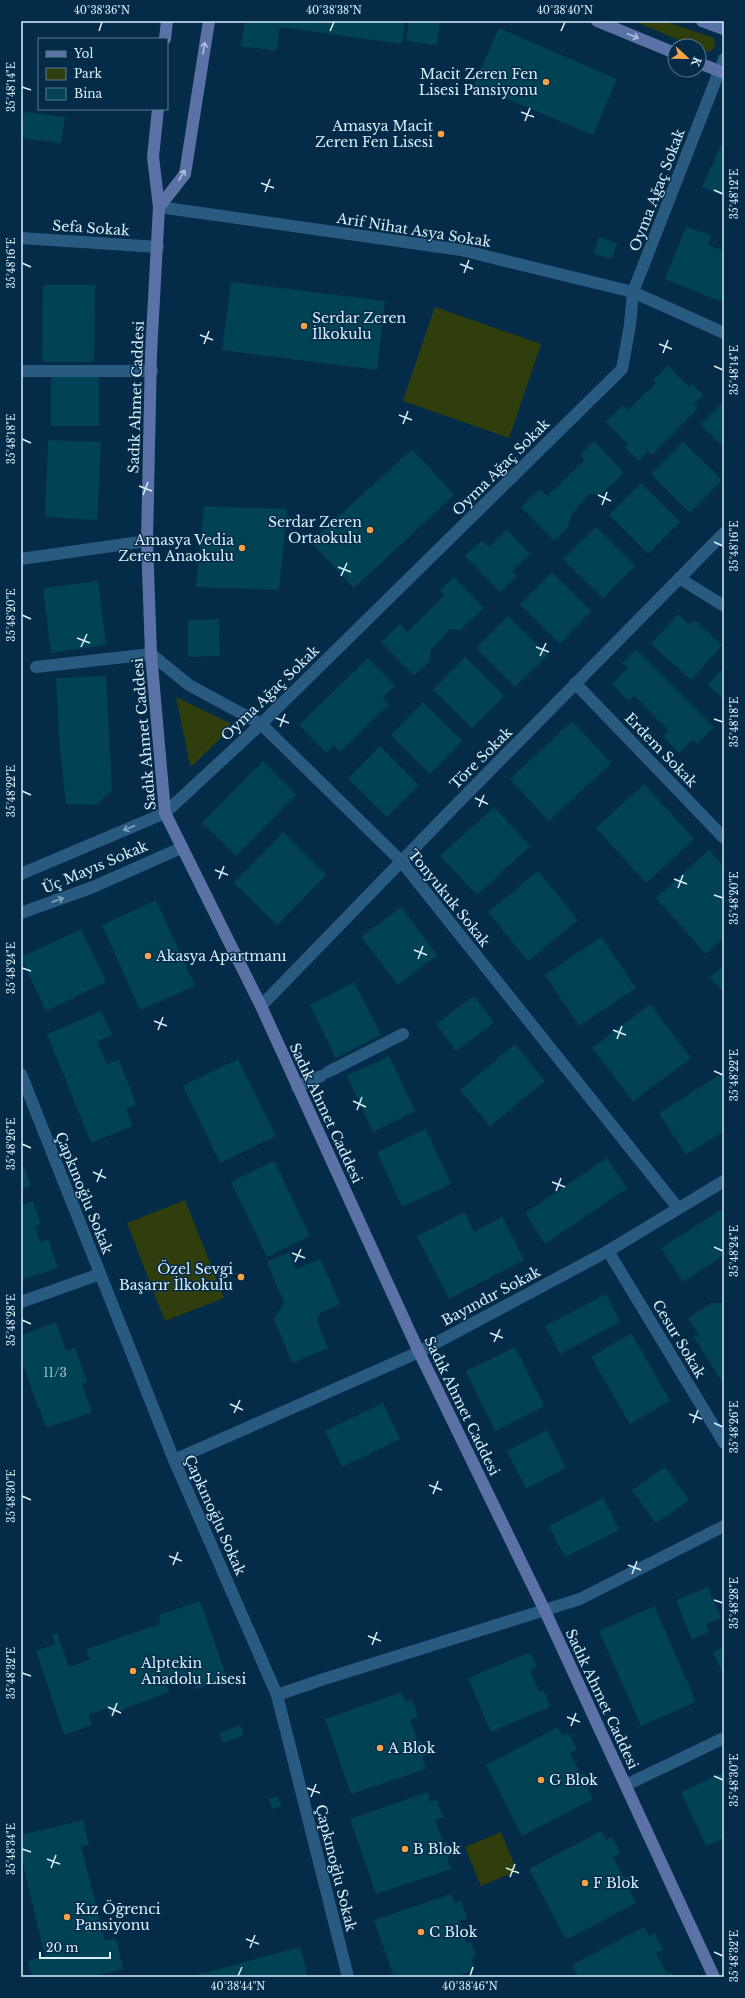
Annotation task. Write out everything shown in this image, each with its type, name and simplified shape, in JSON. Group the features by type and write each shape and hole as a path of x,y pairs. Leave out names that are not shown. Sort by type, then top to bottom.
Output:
{"main road":[{"path":"165,38 167,21"},
{"path":"159,206 185,174 209,21"},
{"path":"597,21 667,50"},
{"path":"702,21 724,29"},
{"path":"707,66 722,72"},
{"name":"Sadık Ahmet Caddesi","path":"158,110 153,157 159,206 147,541 151,654 165,813 181,848 261,1006 419,1352 545,1611 714,1977"}],"street":[{"name":"Oyma Ağaç Sokak","path":"165,813 261,724 622,369 630,325 633,292 722,72 724,59"},
{"name":"Arif Nihat Asya Sokak","path":"159,206 461,250 633,292 724,333"},
{"name":"Sefa Sokak","path":"21,238 158,247"},
{"path":"21,371 152,371"},
{"name":"Töre Sokak","path":"261,1006 401,861 724,533"},
{"path":"21,559 147,541"},
{"path":"679,578 724,606"},
{"path":"36,667 151,654"},
{"name":"Tonyukuk Sokak","path":"151,654 189,685 261,724 401,861 678,1208"},
{"name":"Erdem Sokak","path":"576,683 724,838"},
{"name":"Üç Mayıs Sokak","path":"21,874 165,813"},
{"name":"Üç Mayıs Sokak","path":"21,914 93,887 181,848"},
{"path":"297,1087 403,1034"},
{"name":"Çapkınoğlu Sokak","path":"21,1074 174,1460 277,1695 348,1977"},
{"name":"Bayındır Sokak","path":"174,1460 419,1352 608,1251 724,1180"},
{"name":"Cesur Sokak","path":"608,1251 724,1443"},
{"path":"21,1302 100,1274"},
{"path":"277,1695 580,1599 724,1526"},
{"path":"626,1785 724,1738"}],"green space":[{"path":"634,21 664,21 714,38 715,47 709,52 707,51 707,38 674,38"},
{"path":"435,307 541,344 509,438 403,401"},
{"path":"176,697 230,723 231,728 192,766 190,765"},
{"path":"185,1200 224,1298 165,1321 127,1223"},
{"path":"501,1832 517,1871 481,1886 465,1847"}],"building":[{"path":"245,21 405,21 402,44 280,27 276,51 241,46"},
{"path":"409,21 440,21 437,45 406,41"},
{"name":"Macit Zeren Fen Lisesi Pansiyonu","path":"499,28 617,79 593,135 474,85"},
{"path":"24,112 65,117 61,143 21,138"},
{"path":"724,139 724,197 702,187"},
{"path":"686,226 711,236 708,245 724,251 724,303 665,279"},
{"path":"599,237 617,243 612,259 594,254"},
{"name":"Serdar Zeren İlkokulu","path":"231,282 385,301 377,370 222,350"},
{"path":"43,285 95,285 94,362 42,362"},
{"path":"668,366 689,387 692,383 703,395 694,404 698,408 652,455 648,451 639,461 625,448 628,444 606,422 623,405 628,410 656,383 653,380"},
{"path":"51,377 99,377 99,426 51,426"},
{"path":"724,401 724,448 700,425"},
{"path":"48,440 101,442 97,520 45,517"},
{"path":"594,441 624,473 600,495 589,494 571,515 568,527 554,541 521,507 540,489 547,496 585,460 580,455"},
{"path":"683,442 722,480 690,513 651,474"},
{"name":"Serdar Zeren Ortaokulu","path":"412,449 454,495 354,588 311,542"},
{"path":"641,483 680,522 648,554 609,515"},
{"name":"Amasya Vedia Zeren Anaokulu","path":"204,506 287,509 279,590 196,587"},
{"path":"596,527 635,566 603,598 563,559"},
{"path":"507,530 530,554 512,571 517,576 500,592 465,556 482,540 489,547"},
{"path":"552,572 591,611 560,644 520,605"},
{"path":"454,577 484,608 460,630 450,629 431,650 429,662 414,676 381,642 400,624 407,632 445,595 440,590"},
{"path":"98,581 106,645 51,653 43,588"},
{"path":"678,614 690,625 694,620 722,645 691,680 651,644"},
{"path":"508,616 548,655 515,687 476,648"},
{"path":"219,619 220,656 188,657 188,620"},
{"path":"636,649 714,727 697,744 693,739 679,753 663,736 669,731 634,695 629,701 612,684 628,668 622,663"},
{"path":"465,657 504,696 472,728 433,690"},
{"path":"368,658 395,686 382,698 389,704 340,752 334,745 326,753 299,725"},
{"path":"724,667 724,700 708,685"},
{"path":"106,676 112,790 96,805 66,804 59,740 56,678"},
{"path":"423,702 462,741 430,774 391,735"},
{"path":"572,721 611,763 549,821 510,779"},
{"path":"380,746 419,785 387,817 348,778"},
{"path":"263,761 296,795 236,856 202,823"},
{"path":"644,784 694,839 646,883 596,828"},
{"path":"494,807 530,846 477,895 440,856"},
{"path":"283,832 326,875 277,925 234,883"},
{"path":"709,850 724,867 724,937 706,954 656,898"},
{"path":"538,871 578,920 528,961 488,912"},
{"name":"Akasya Apartmanı","path":"156,900 195,986 140,1010 102,925"},
{"path":"401,907 437,955 398,985 361,937"},
{"path":"81,929 106,982 46,1011 21,957"},
{"path":"601,937 636,988 579,1026 545,975"},
{"path":"724,965 724,993 710,978"},
{"path":"354,982 381,1035 336,1058 310,1005"},
{"path":"474,996 494,1023 456,1051 436,1024"},
{"path":"650,1004 691,1058 633,1101 592,1048"},
{"path":"101,1011 112,1035 97,1042 107,1064 119,1060 136,1105 126,1109 132,1126 91,1143 47,1034"},
{"path":"515,1044 545,1081 490,1126 460,1090"},
{"path":"389,1056 415,1111 373,1132 347,1076"},
{"path":"238,1059 276,1136 220,1163 183,1086"},
{"path":"724,1072 724,1131 686,1155 659,1113"},
{"path":"426,1129 451,1184 402,1207 377,1152"},
{"path":"607,1158 627,1188 545,1244 525,1213"},
{"path":"274,1161 310,1236 267,1257 231,1182"},
{"path":"24,1166 31,1186 21,1189 21,1167"},
{"path":"33,1201 41,1224 35,1226 40,1242 48,1239 58,1268 21,1280 21,1206"},
{"path":"724,1208 724,1255 683,1282 661,1248"},
{"path":"464,1212 474,1232 502,1217 524,1260 449,1299 417,1236"},
{"path":"289,1252 296,1269 320,1259 340,1304 320,1313 317,1321 328,1348 292,1363 274,1319 284,1303 267,1262"},
{"path":"606,1294 620,1322 560,1354 545,1326"},
{"path":"711,1303 724,1303 724,1381 722,1382 693,1336 699,1335 688,1318"},
{"path":"56,1322 66,1351 75,1348 87,1382 82,1384 92,1412 46,1428 21,1359 21,1335"},
{"path":"631,1333 670,1401 630,1424 591,1357"},
{"path":"515,1347 544,1406 495,1431 466,1371"},
{"path":"383,1403 400,1439 342,1467 325,1431"},
{"path":"547,1430 566,1468 526,1489 507,1451"},
{"path":"665,1467 689,1500 656,1523 632,1490"},
{"path":"603,1498 619,1530 565,1557 549,1526"},
{"path":"708,1587 721,1618 706,1624 709,1632 692,1639 676,1600"},
{"name":"Alptekin Anadolu Lisesi","path":"200,1601 227,1678 196,1689 191,1674 166,1683 169,1692 110,1714 108,1708 88,1715 92,1725 64,1735 36,1651 55,1644 52,1635 57,1633 69,1667 90,1660 86,1649 160,1624 159,1615"},
{"path":"654,1606 696,1702 641,1726 599,1631"},
{"path":"724,1647 724,1677 713,1652"},
{"path":"530,1652 537,1667 530,1670 539,1692 543,1690 550,1707 491,1732 468,1678"},
{"name":"A Blok","path":"402,1692 406,1702 412,1699 418,1717 410,1720 418,1742 422,1741 427,1755 422,1757 426,1769 351,1794 325,1719"},
{"path":"240,1725 244,1735 223,1743 219,1733"},
{"name":"G Blok","path":"558,1727 562,1736 568,1733 577,1749 570,1753 581,1775 584,1772 591,1785 587,1788 593,1799 522,1836 486,1765"},
{"path":"724,1772 724,1838 706,1846 681,1792"},
{"name":"B Blok","path":"428,1792 430,1802 437,1800 443,1817 435,1820 443,1842 447,1841 452,1855 447,1857 451,1869 376,1894 350,1819"},
{"path":"278,1796 281,1806 272,1809 269,1799"},
{"name":"Kız Öğrenci Pansiyonu","path":"83,1820 89,1845 81,1846 105,1941 116,1939 123,1969 90,1977 32,1977 28,1961 45,1956 23,1864 21,1865 21,1835"},
{"name":"F Blok","path":"601,1831 606,1840 612,1837 620,1853 613,1857 624,1878 628,1876 635,1889 630,1891 636,1903 566,1940 529,1869"},
{"name":"C Blok","path":"451,1894 454,1903 461,1901 467,1919 459,1921 467,1944 471,1942 476,1956 471,1958 475,1970 455,1977 394,1977 374,1920"},
{"path":"644,1927 649,1936 654,1933 663,1950 656,1953 667,1974 671,1972 673,1977 578,1977 572,1965"},
{"path":"300,1947 308,1977 189,1977"}],"place":[{"name":"Macit Zeren Fen Lisesi Pansiyonu","path":"546,82"},
{"name":"Amasya Macit Zeren Fen Lisesi","path":"441,134"},
{"name":"Serdar Zeren İlkokulu","path":"304,326"},
{"name":"Serdar Zeren Ortaokulu","path":"370,530"},
{"name":"Amasya Vedia Zeren Anaokulu","path":"242,548"},
{"name":"Akasya Apartmanı","path":"148,956"},
{"name":"Özel Sevgi Başarır İlkokulu","path":"241,1277"},
{"name":"Alptekin Anadolu Lisesi","path":"133,1671"},
{"name":"A Blok","path":"380,1748"},
{"name":"G Blok","path":"541,1780"},
{"name":"B Blok","path":"405,1849"},
{"name":"F Blok","path":"585,1883"},
{"name":"Kız Öğrenci Pansiyonu","path":"67,1917"},
{"name":"C Blok","path":"421,1932"}]}
